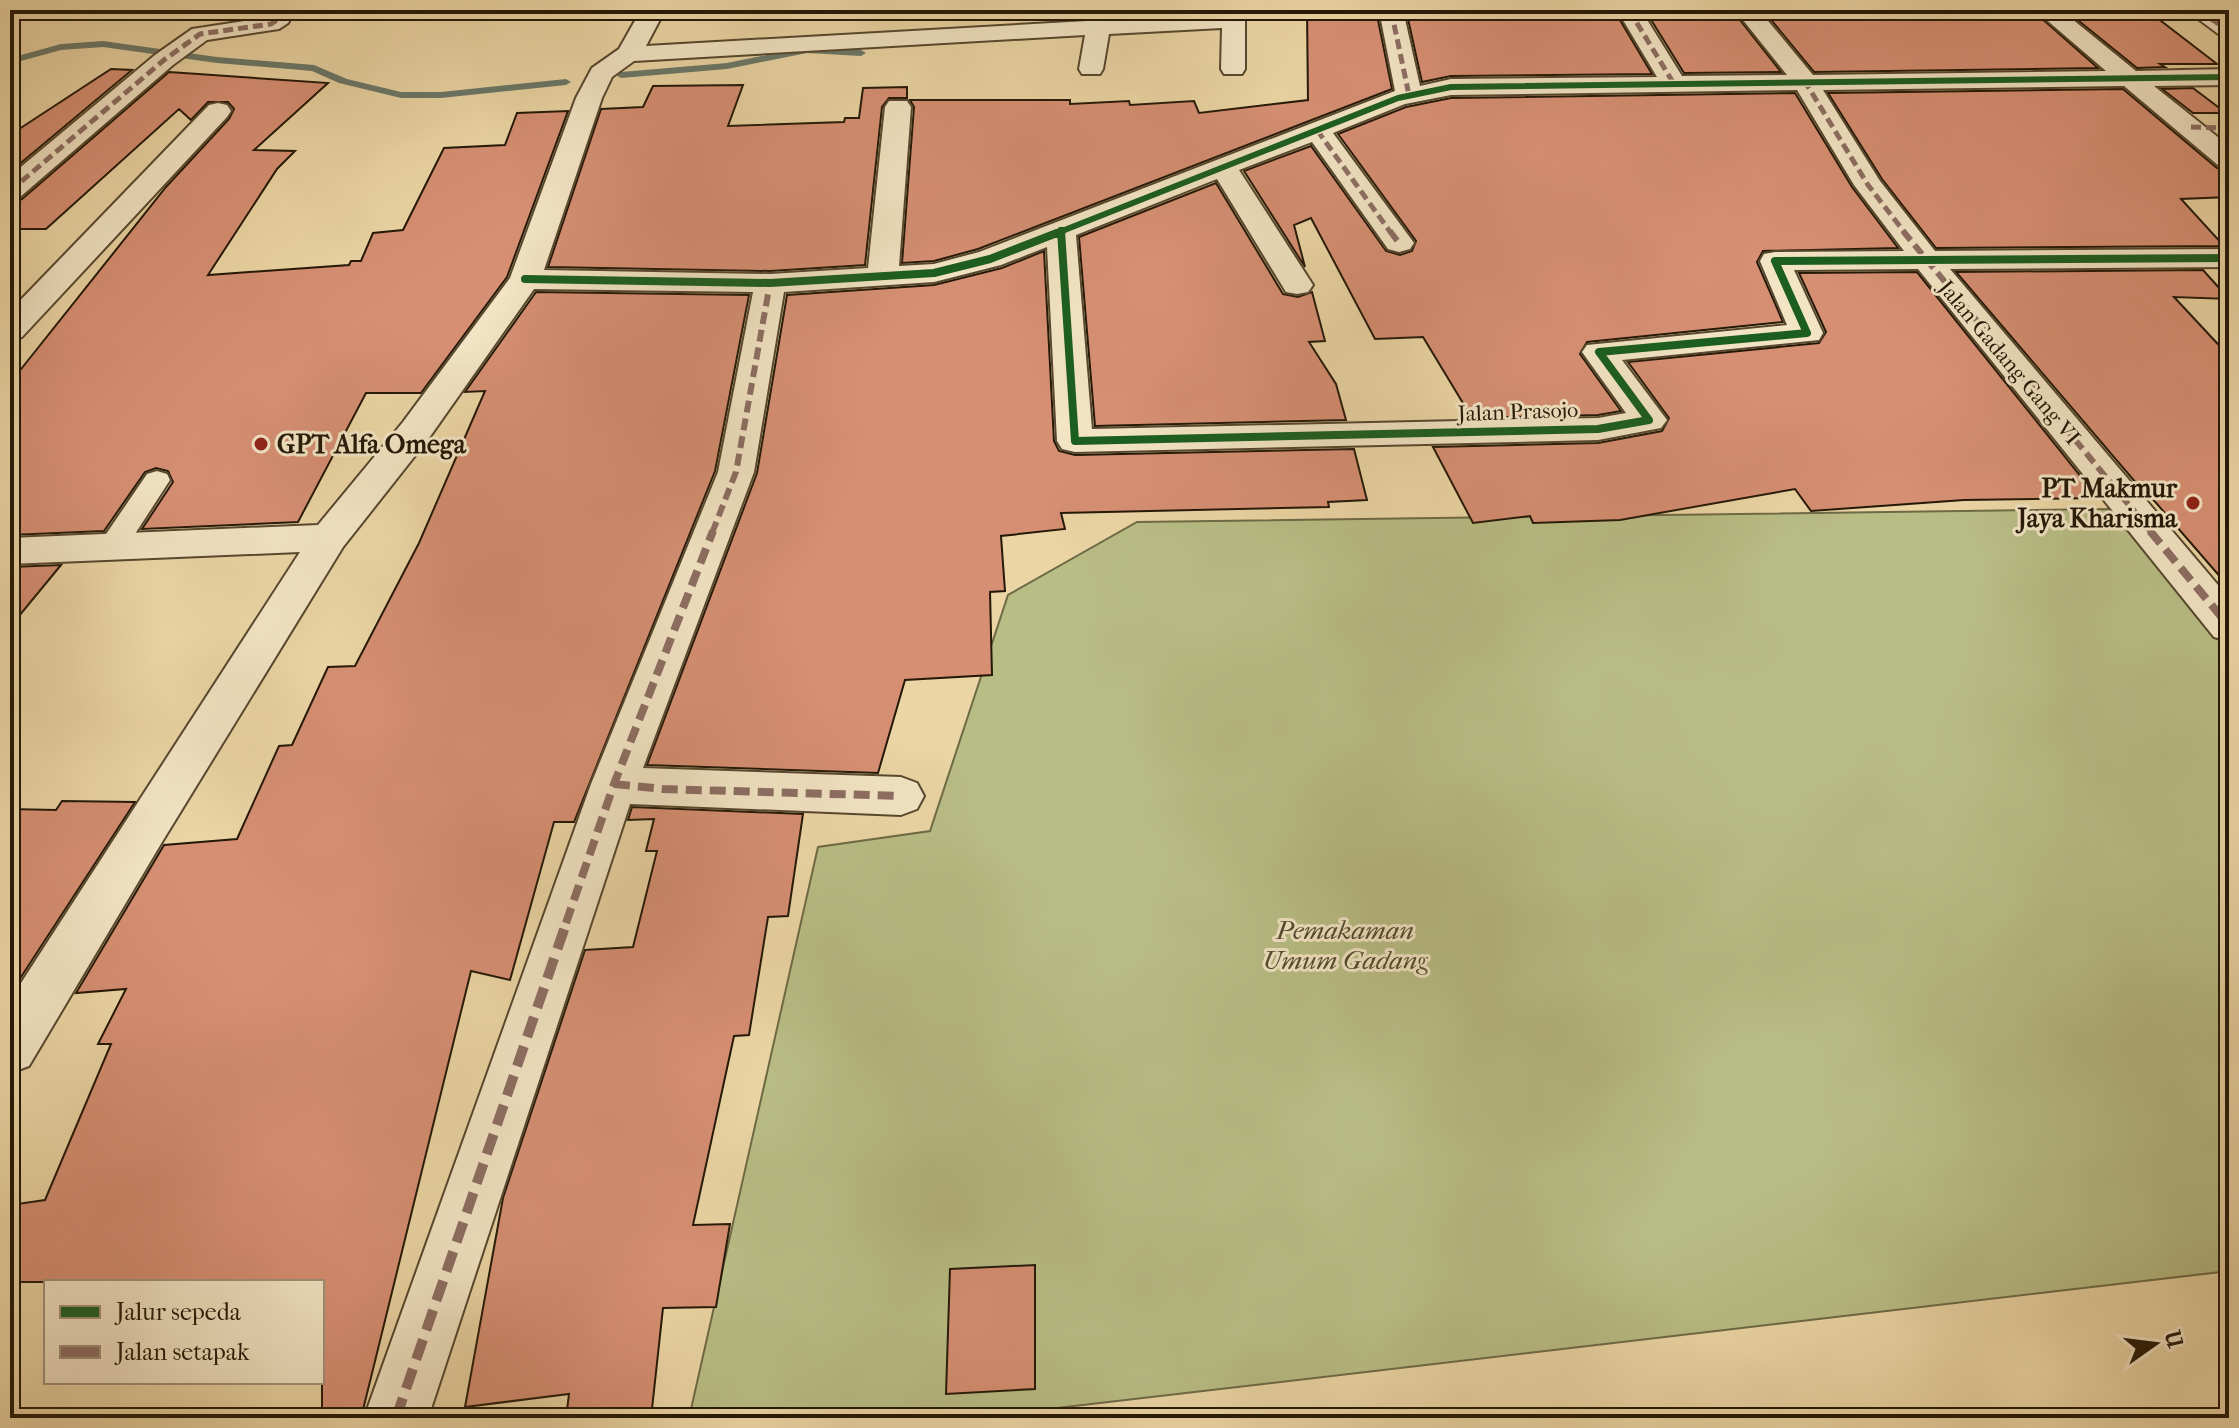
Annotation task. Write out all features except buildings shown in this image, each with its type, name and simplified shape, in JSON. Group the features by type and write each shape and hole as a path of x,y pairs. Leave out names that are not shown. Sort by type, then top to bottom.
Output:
{"street":[{"path":"10,191 170,55 200,34 271,24 280,18 284,10"},
{"path":"10,1048 329,538 416,430 525,279 589,98 601,73 628,54 653,10"},
{"path":"1391,10 1409,95"},
{"path":"1629,10 1674,84"},
{"name":"Jalan Gadang Gang VI","path":"1747,10 1804,80 1868,185 1925,258 2229,626"},
{"path":"2047,10 2229,160"},
{"path":"2198,10 2229,31"},
{"path":"628,54 1098,19 1234,15 1233,69"},
{"path":"1091,69 1098,19"},
{"path":"525,279 770,283 934,273 967,266 1061,231 1409,95 1451,87 1804,80 2229,77"},
{"path":"882,278 898,107"},
{"path":"10,330 218,111"},
{"path":"2191,127 2229,128"},
{"path":"1317,130 1399,243"},
{"path":"1223,167 1297,285"},
{"name":"Jalan Prasojo","path":"1061,231 1075,441 1598,429 1649,420 1599,352 1807,333 1775,261 1925,258"},
{"path":"1925,258 2229,258"},
{"path":"396,1418 614,784 736,472 770,283"},
{"path":"10,551 329,538"},
{"path":"614,784 663,789 901,796"}],"lane":[{"path":"112,547 157,480"}],"green space":[{"name":"Pemakaman Umum Gadang","path":"2112,509 2229,643 2229,1271 972,1418 689,1418 818,847 930,831 1008,595 1137,522"}],"waterway":[{"path":"10,61 61,47 103,44 217,60 314,68 343,81 401,95 441,95 566,82"},
{"path":"621,75 727,66 807,50 861,53"}],"marked path":[{"path":"10,191 164,60 200,34 271,24 280,18 284,10"},
{"path":"1391,10 1409,95"},
{"path":"1629,10 1674,84"},
{"path":"2198,10 2229,31"},
{"path":"1804,80 1868,185 1934,270 2229,626"},
{"path":"2191,127 2229,128"},
{"path":"1317,130 1399,243"},
{"path":"396,1418 614,784 736,472 770,283"},
{"path":"614,784 663,789 901,796"}],"cycle path":[{"path":"525,279 770,283 934,273 990,259 1398,98 1451,87 2229,77"},
{"path":"1061,231 1075,441 1598,429 1649,420 1599,352 1807,333 1775,261 2229,258"}],"place":[{"name":"GPT Alfa Omega","path":"261,444"},
{"name":"PT Makmur Jaya Kharisma","path":"2193,503"}]}
